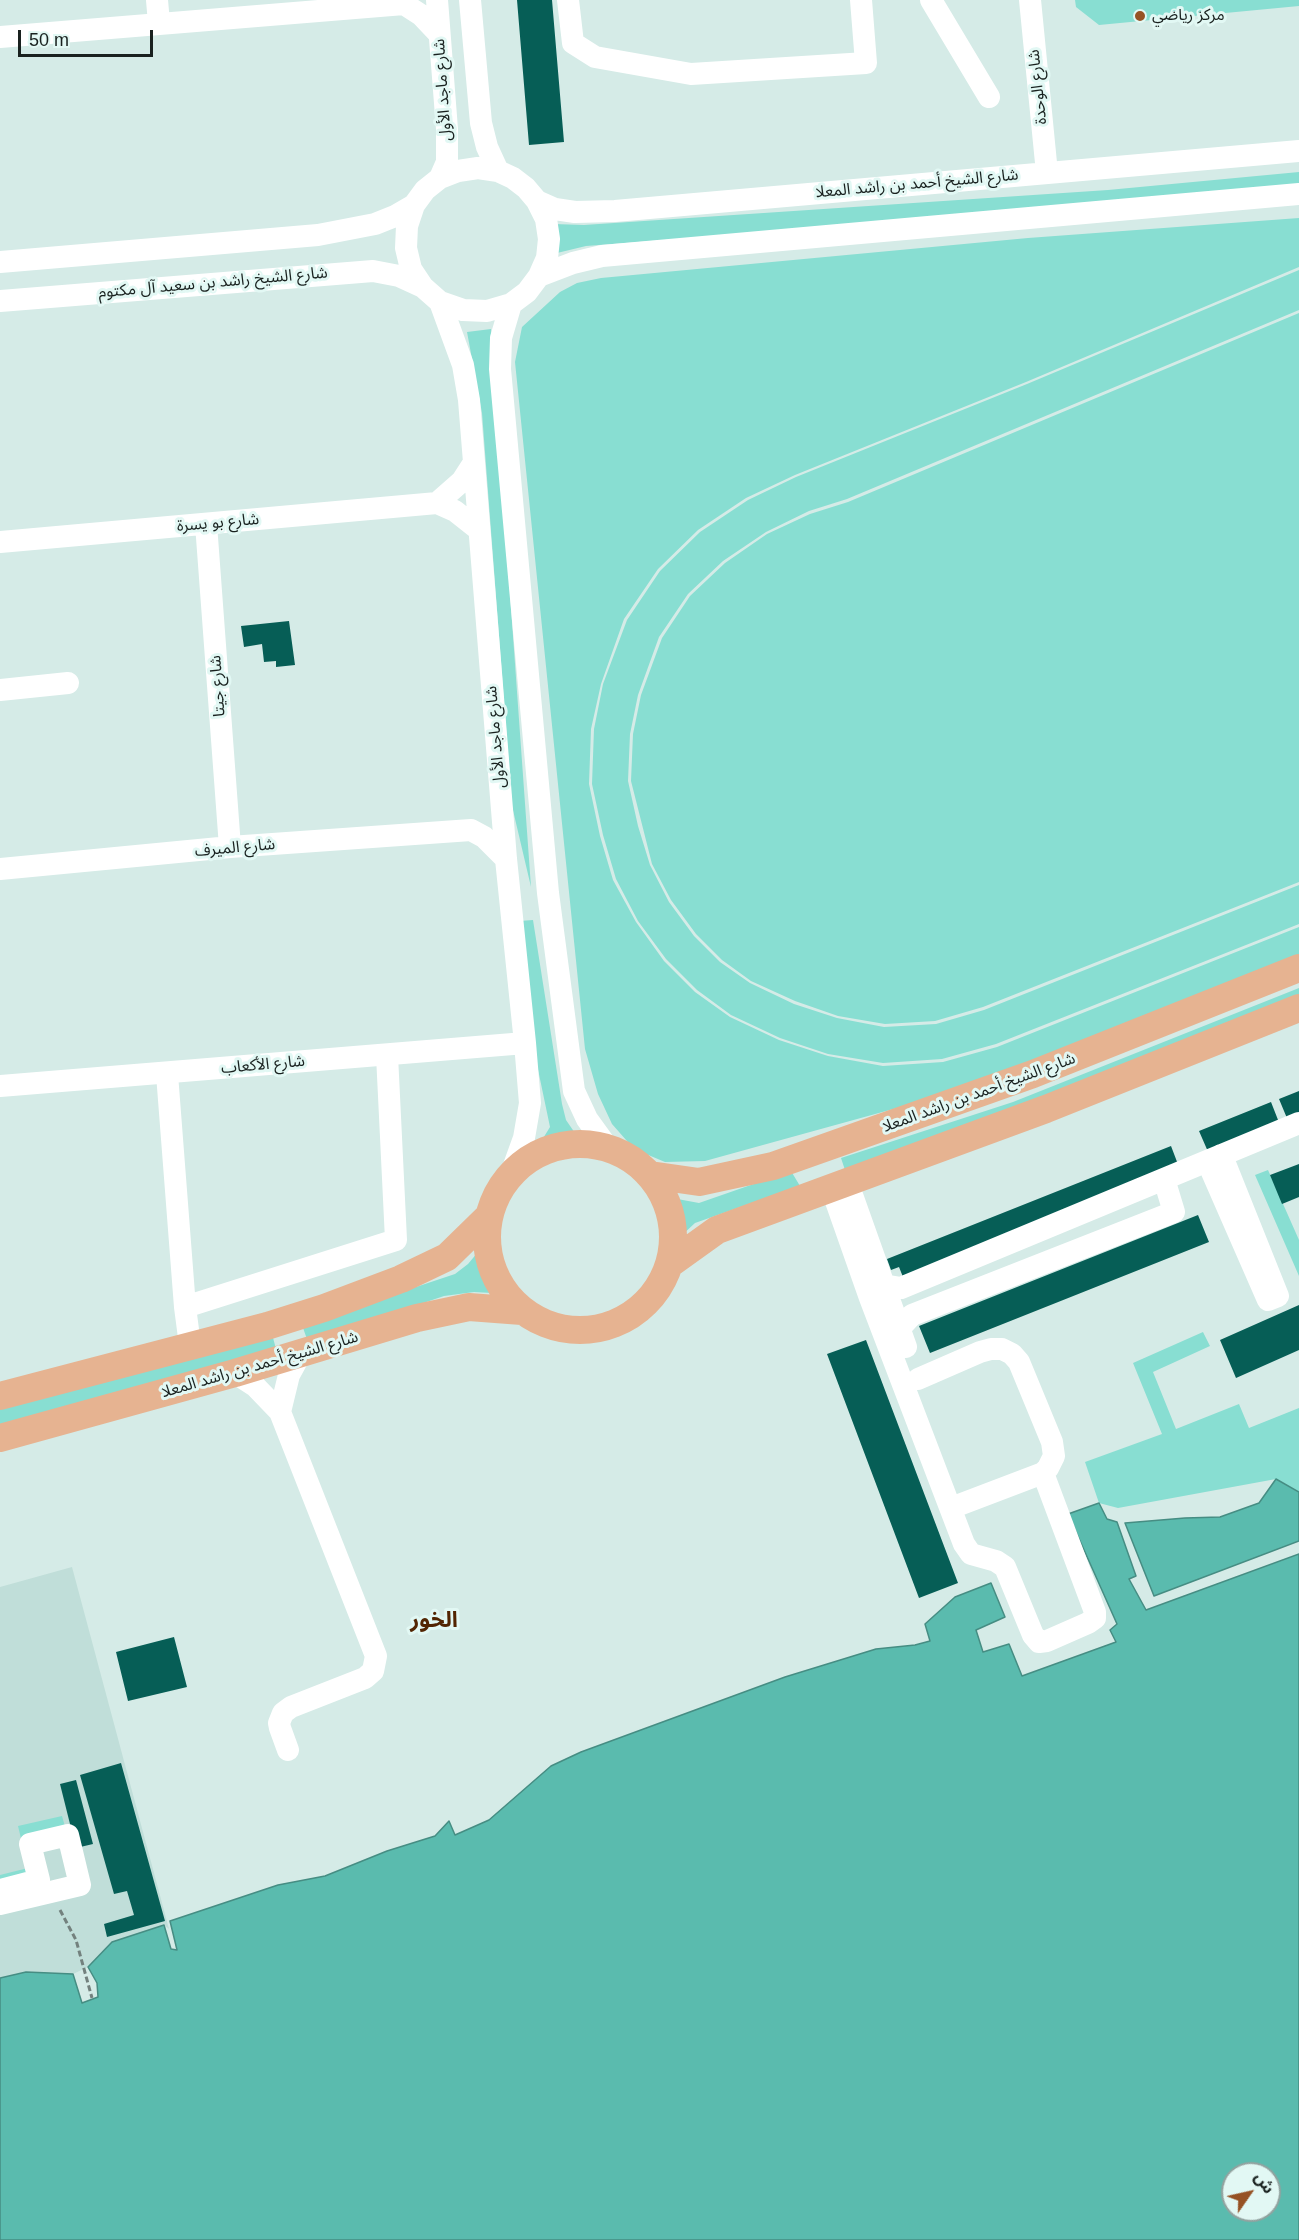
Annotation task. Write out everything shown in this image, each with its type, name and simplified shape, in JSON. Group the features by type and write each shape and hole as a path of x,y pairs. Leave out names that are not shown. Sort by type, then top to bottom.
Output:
{"main road":[{"name":"شارع الشيخ أحمد بن راشد المعلا","path":"650,1175 699,1182 773,1166 1033,1074 1299,968"},
{"path":"671,1263 717,1230 1046,1109 1299,1008"},
{"path":"573,1144 608,1148 624,1154 650,1175 667,1201 674,1232 671,1263 658,1290 637,1313 610,1327 579,1331 549,1326 522,1311 499,1284 487,1251 489,1216 494,1200 511,1174 539,1153 573,1144"},
{"path":"0,1396 267,1326 324,1308 401,1279 447,1257 489,1216"},
{"name":"شارع الشيخ أحمد بن راشد المعلا","path":"0,1438 235,1373 417,1318 469,1307 522,1311"}],"street":[{"path":"157,0 159,23"},
{"name":"شارع ماجد الأول","path":"437,0 447,129 447,162 440,178"},
{"name":"شارع ماجد الأول","path":"470,0 481,123 487,147 498,171"},
{"path":"568,0 573,43 595,57 691,74 866,63 861,0"},
{"path":"931,0 989,98"},
{"name":"شارع الوحدة","path":"1030,0 1047,173"},
{"path":"0,37 406,2 439,34"},
{"name":"شارع الشيخ أحمد بن راشد المعلا","path":"537,201 555,209 575,212 615,211 1299,151"},
{"path":"478,168 498,171 513,178 526,188 537,201 546,219 549,239 546,258 539,276 527,292 511,304 488,311 463,310 431,294 411,269 406,248 406,226 414,205 425,190 440,178 458,171 478,168"},
{"path":"539,276 573,263 602,256 1299,194"},
{"path":"0,261 318,235 375,224 414,205"},
{"name":"شارع الشيخ راشد بن سعيد آل مكتوم","path":"0,301 373,271 399,276 431,294"},
{"name":"شارع ماجد الأول","path":"431,294 463,365 469,400 506,859 530,1103 524,1138 511,1174"},
{"path":"511,304 501,338 500,369 548,893 574,1091 587,1119 608,1148"},
{"path":"473,464 462,482 437,503 455,511 479,530"},
{"name":"شارع بو يسرة","path":"0,542 437,503"},
{"name":"شارع جيتا","path":"206,524 230,848"},
{"path":"0,690 68,683"},
{"path":"501,794 471,830 484,837 506,859"},
{"name":"شارع الميرف","path":"0,869 230,848 471,830"},
{"name":"شارع الأكعاب","path":"0,1086 525,1043"},
{"path":"185,1307 396,1240 387,1055"},
{"path":"167,1074 190,1345"},
{"path":"1216,1164 1299,1123"},
{"path":"916,1388 893,1304 901,1288 1216,1164 1299,1137"},
{"path":"1216,1164 1278,1296 1268,1300 1216,1164"},
{"path":"839,1184 893,1304 916,1388 959,1501 967,1551 975,1556 996,1561 1005,1567 1033,1635 1039,1642 1047,1641 1088,1623 1095,1618 1095,1612 1037,1472"},
{"path":"893,1304 1174,1212 1166,1184"},
{"path":"916,1388 991,1348 1002,1349 1012,1354 1019,1362 1052,1442 1053,1456 1048,1468 959,1501"},
{"path":"280,1412 289,1375 301,1353"},
{"path":"235,1373 255,1386 280,1412 376,1656 373,1671 365,1678 291,1707 283,1713 279,1723 288,1750"},
{"path":"0,1890 39,1880 30,1844 68,1835 80,1885 0,1904"},
{"path":"0,1898 46,1886"}],"path":[{"path":"46,1886 76,1940 92,1998"}],"shaded area":[{"name":"مركز رياضي","path":"1075,0 1299,0 1299,6 1099,25 1076,7"},
{"path":"1299,172 1299,188 1069,209 586,246 557,253 553,224 584,225 1108,190"},
{"path":"1299,218 1299,267 1026,382 795,475 746,498 698,530 658,569 624,619 601,684 591,729 589,784 600,836 613,880 636,922 664,961 695,992 730,1017 779,1040 828,1056 883,1066 943,1062 997,1047 1299,927 1299,961 1031,1071 705,1161 665,1162 634,1149 612,1124 598,1094 585,1049 515,362 522,327 560,292 577,283 601,278 1028,238"},
{"path":"1299,270 1299,310 847,499 809,511 766,532 723,561 688,594 659,637 638,695 630,734 628,781 650,865 669,902 694,936 720,962 750,983 794,1004 837,1018 884,1027 936,1024 984,1010 1299,885 1299,924 996,1044 942,1059 883,1063 828,1054 780,1038 731,1015 697,990 666,959 638,921 616,879 603,835 592,784 594,729 603,684 627,620 660,571 700,532 748,500 796,477 1027,384"},
{"path":"1299,313 1299,882 983,1007 935,1021 885,1024 838,1016 795,1001 751,981 722,960 696,934 671,900 652,864 631,781 633,734 641,695 662,638 690,596 725,563 767,534 810,514 848,502"},
{"path":"491,329 531,887 512,806 482,413 467,332"},
{"path":"533,920 562,1104 566,1120 577,1136 542,1140 550,1127 526,1012 519,921"},
{"path":"1299,988 1299,1006 846,1173 841,1158 1013,1102"},
{"path":"1268,1170 1299,1240 1299,1276 1255,1175"},
{"path":"791,1171 800,1186 695,1223 680,1237 678,1211 672,1198 699,1203"},
{"path":"478,1252 479,1267 492,1293 474,1292 444,1296 308,1342 302,1325 455,1274"},
{"path":"1203,1332 1210,1346 1153,1372 1176,1429 1239,1404 1249,1428 1299,1408 1299,1492 1276,1479 1118,1508 1099,1503 1085,1462 1162,1434 1133,1363"},
{"path":"272,1334 276,1349 0,1426 0,1409"},
{"path":"1276,1479 1299,1492 1299,1541 1154,1596 1125,1523 1220,1517 1259,1503"},
{"path":"1099,1503 1107,1519 1117,1522 1136,1576 1129,1579 1146,1610 1299,1554 1299,2240 0,2240 0,1978 26,1972 73,1974 82,2003 98,1997 97,1983 88,1967 112,1942 164,1925 171,1949 177,1950 170,1921 278,1885 325,1876 387,1851 435,1836 449,1821 455,1835 489,1820 551,1766 581,1752 785,1677 876,1649 930,1641 925,1624 955,1597 991,1583 1005,1617 976,1630 983,1652 1009,1644 1022,1676 1116,1642 1110,1630 1117,1624 1068,1514"},
{"path":"72,1567 169,1929 164,1925 112,1942 88,1967 73,1974 26,1972 0,1978 0,1587"},
{"path":"62,1816 66,1830 30,1838 40,1881 0,1890 0,1875 28,1868 18,1826"}],"building":[{"path":"517,0 552,0 564,142 529,145"},
{"path":"289,621 295,665 276,667 276,661 264,662 262,644 244,647 241,626"},
{"path":"1299,1091 1299,1119 1289,1123 1279,1099"},
{"path":"1271,1102 1280,1125 1209,1154 1199,1131"},
{"path":"1171,1146 1179,1167 903,1277 899,1267 891,1270 887,1259"},
{"path":"1299,1164 1299,1197 1282,1204 1270,1175"},
{"path":"1198,1215 1209,1242 930,1353 919,1326"},
{"path":"1299,1305 1299,1350 1236,1378 1220,1340"},
{"path":"866,1340 958,1583 919,1598 827,1354"},
{"path":"174,1637 187,1687 128,1701 116,1652"},
{"path":"121,1763 165,1921 107,1937 104,1924 134,1915 127,1891 114,1894 80,1775"},
{"path":"76,1780 93,1844 76,1848 60,1784"}],"place":[{"name":"مركز رياضي","path":"1140,16"}],"district":[{"name":"الخور","path":"434,1621"}]}
